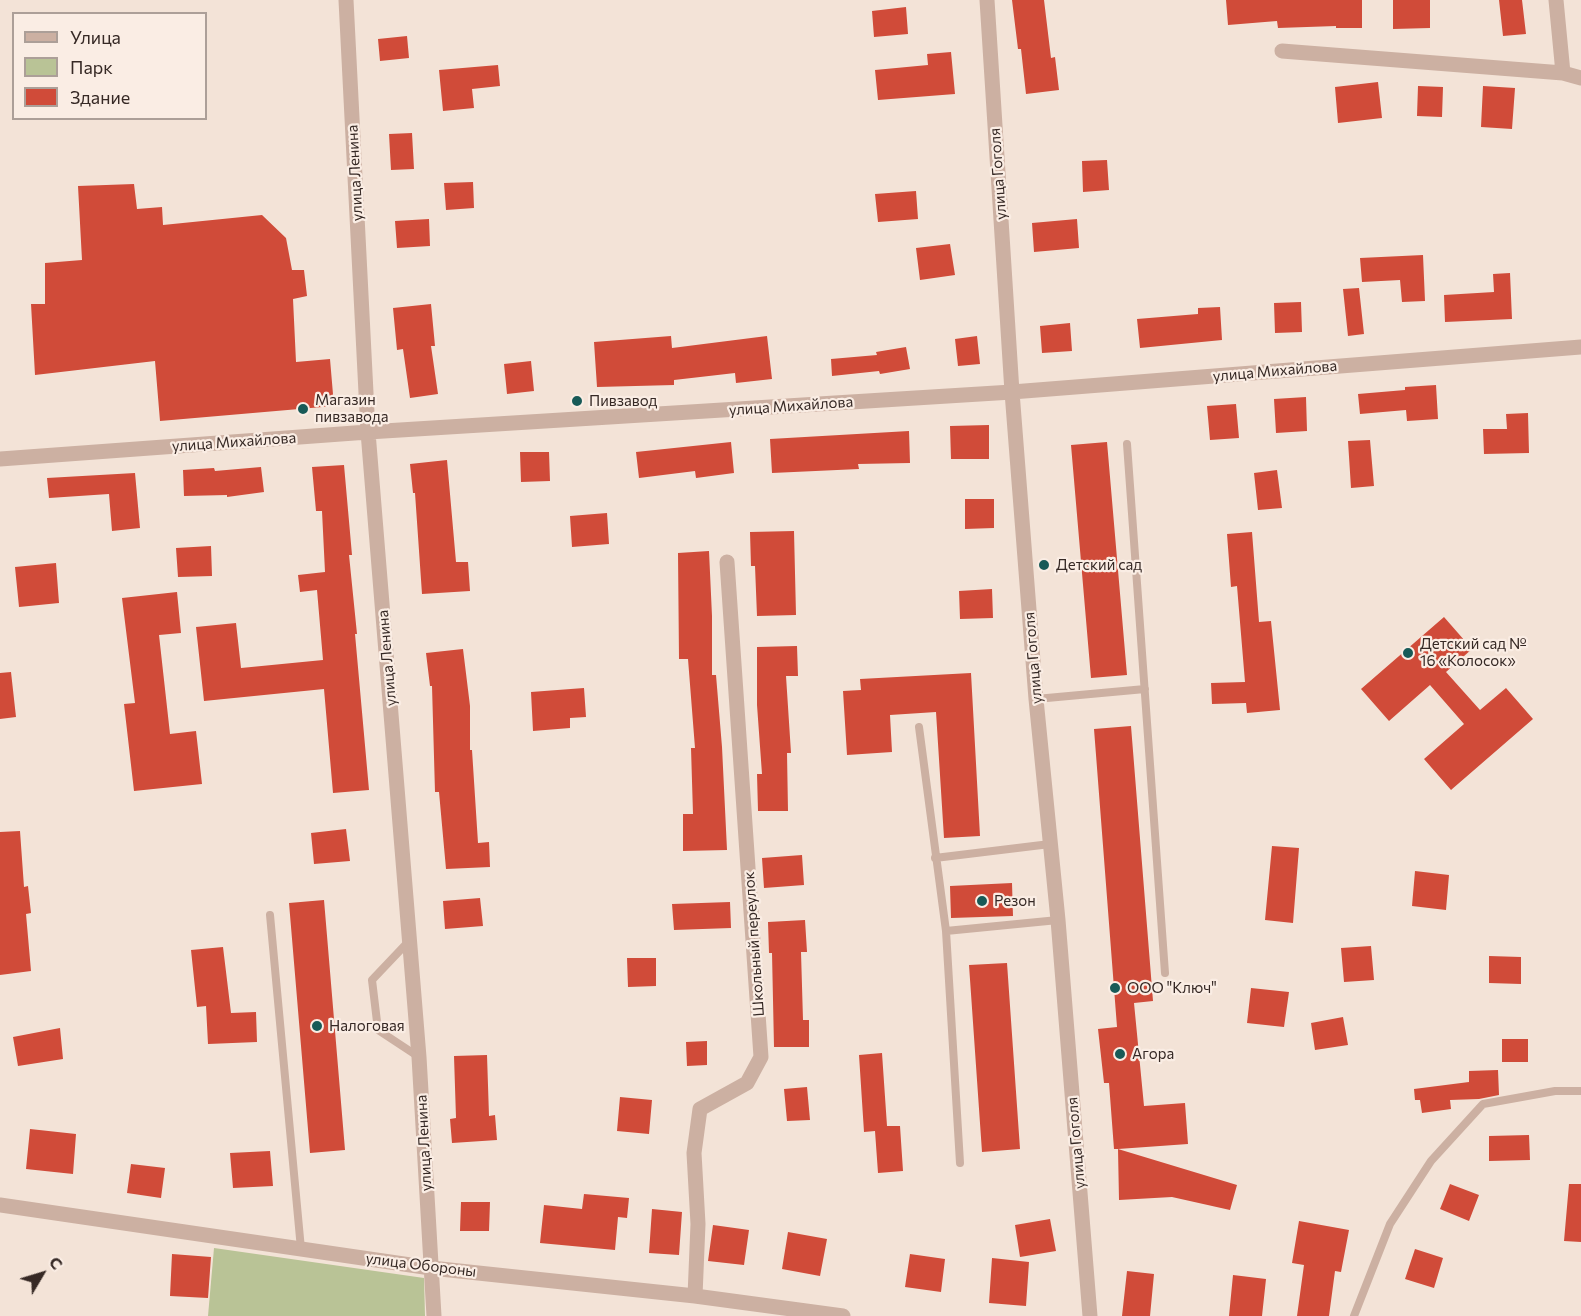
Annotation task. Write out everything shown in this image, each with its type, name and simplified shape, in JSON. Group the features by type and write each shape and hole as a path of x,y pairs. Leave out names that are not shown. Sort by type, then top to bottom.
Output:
{"street":[{"name":"улица Ленина","path":"346,0 368,432 419,1057 434,1316"},
{"name":"улица Гоголя","path":"987,0 1012,392 1036,699 1058,920 1090,1316"},
{"path":"1556,0 1563,74"},
{"path":"1282,51 1563,74 1581,78"},
{"name":"улица Михайлова","path":"0,459 368,432 1012,392 1581,347"},
{"name":"Школьный переулок","path":"695,1296 698,1224 694,1153 700,1109 747,1083 761,1057 727,561"},
{"name":"улица Обороны","path":"0,1201 431,1268 695,1296 843,1316"}],"lane":[{"path":"1127,444 1165,973"},
{"path":"1036,699 1145,689"},
{"path":"919,728 946,931 960,1163"},
{"path":"935,858 1050,844"},
{"path":"270,915 301,1249"},
{"path":"946,931 1058,920"},
{"path":"410,941 372,980 378,1030 419,1057"},
{"path":"1354,1316 1390,1224 1431,1161 1483,1104 1555,1091 1581,1092"}],"green space":[{"path":"214,1248 424,1278 425,1316 208,1316"}],"building":[{"path":"1012,0 1044,0 1051,58 1055,57 1059,90 1026,94"},
{"path":"1226,0 1362,0 1362,28 1336,28 1336,26 1278,28 1277,21 1228,25"},
{"path":"1393,0 1430,0 1430,28 1393,29"},
{"path":"1499,0 1522,0 1526,34 1503,36"},
{"path":"906,7 908,34 874,37 872,11"},
{"path":"407,36 409,58 380,61 378,39"},
{"path":"951,52 955,94 878,100 875,70 928,65 927,54"},
{"path":"498,65 500,86 472,89 474,108 443,111 439,70"},
{"path":"1378,82 1382,118 1338,123 1335,87"},
{"path":"1418,86 1443,87 1442,117 1417,116"},
{"path":"1483,86 1515,88 1512,129 1481,127"},
{"path":"412,133 414,169 391,170 389,134"},
{"path":"1107,160 1109,190 1083,192 1082,161"},
{"path":"473,182 474,208 446,210 444,183"},
{"path":"134,184 137,209 162,207 163,225 262,215 286,238 292,270 304,270 307,296 293,299 296,362 330,359 334,406 160,421 155,361 35,375 31,304 45,304 45,263 82,260 78,186"},
{"path":"916,191 918,219 878,222 875,194"},
{"path":"429,219 430,246 397,248 395,221"},
{"path":"1077,219 1079,248 1034,252 1032,223"},
{"path":"950,244 955,275 920,280 916,248"},
{"path":"1423,255 1425,301 1402,302 1400,280 1362,282 1360,258"},
{"path":"1510,273 1512,319 1445,322 1444,295 1494,292 1493,274"},
{"path":"1359,288 1364,334 1348,336 1343,289"},
{"path":"1301,302 1302,332 1275,333 1274,303"},
{"path":"431,304 435,346 431,346 438,394 410,398 403,349 397,350 393,308"},
{"path":"1220,307 1222,340 1140,348 1137,319 1198,314 1198,308"},
{"path":"1070,323 1072,351 1042,353 1040,326"},
{"path":"671,336 672,348 767,336 772,379 736,383 735,373 674,380 674,385 597,387 594,342"},
{"path":"977,336 980,364 958,366 955,339"},
{"path":"906,347 910,369 880,374 879,371 832,376 831,359 877,355 876,352"},
{"path":"531,361 534,391 507,394 504,364"},
{"path":"1436,385 1438,419 1407,421 1406,410 1360,414 1358,394"},
{"path":"1306,397 1307,431 1276,433 1274,399"},
{"path":"1236,404 1239,438 1210,440 1207,406"},
{"path":"1528,413 1529,453 1484,454 1483,429 1507,429 1506,414"},
{"path":"989,425 989,459 951,459 950,426"},
{"path":"909,431 910,463 858,464 859,469 772,473 770,439"},
{"path":"1370,440 1374,486 1351,488 1348,441"},
{"path":"731,442 734,473 696,478 695,471 639,478 636,452"},
{"path":"1107,442 1127,675 1091,678 1071,445"},
{"path":"520,452 549,452 550,481 521,482"},
{"path":"447,460 456,562 468,562 470,591 422,594 415,493 413,493 410,464"},
{"path":"344,465 352,555 349,555 357,634 355,634 369,790 333,793 324,689 204,701 196,627 236,623 241,668 323,660 317,590 300,592 298,575 325,572 322,511 316,511 312,467"},
{"path":"261,467 264,492 227,497 227,495 184,496 183,470 214,468 215,471"},
{"path":"1277,470 1282,508 1258,510 1254,473"},
{"path":"135,473 140,528 112,531 109,494 49,498 47,478"},
{"path":"965,499 994,499 994,528 965,529"},
{"path":"607,513 609,544 572,547 570,516"},
{"path":"794,531 796,615 757,616 755,566 751,566 750,532"},
{"path":"1252,532 1259,622 1271,621 1280,710 1247,713 1246,703 1212,704 1211,683 1245,682 1237,586 1231,587 1227,534"},
{"path":"211,546 212,576 178,577 176,548"},
{"path":"709,551 712,675 716,675 727,850 683,851 683,814 693,814 691,748 695,748 688,659 679,659 678,553"},
{"path":"56,563 59,603 19,607 15,567"},
{"path":"992,589 993,618 960,619 959,591"},
{"path":"177,592 181,633 159,635 170,734 196,731 202,784 134,791 124,704 135,703 122,598"},
{"path":"1444,617 1472,649 1446,672 1480,710 1506,688 1533,719 1451,790 1424,759 1464,724 1430,685 1389,721 1361,689"},
{"path":"797,646 798,676 786,676 791,753 787,753 788,811 758,811 757,774 762,774 757,705 757,647"},
{"path":"463,649 470,706 470,750 472,750 478,843 489,842 490,867 446,869 439,792 435,792 432,686 430,686 426,653"},
{"path":"11,672 16,717 0,719 0,673"},
{"path":"971,673 980,836 944,838 936,712 890,715 892,752 847,755 843,691 861,690 860,679"},
{"path":"584,688 586,717 570,718 570,728 533,731 531,692"},
{"path":"1131,726 1153,1001 1134,1003 1144,1106 1185,1103 1188,1144 1114,1149 1109,1083 1104,1083 1098,1029 1117,1027 1094,729"},
{"path":"346,829 350,861 314,864 311,833"},
{"path":"20,831 24,887 28,886 31,913 26,914 31,971 0,975 0,832"},
{"path":"1272,846 1299,848 1293,923 1265,920"},
{"path":"802,855 804,885 764,888 762,858"},
{"path":"1415,871 1449,875 1446,910 1412,906"},
{"name":"Резон","path":"1012,883 1013,916 951,918 950,886"},
{"path":"480,898 483,926 445,929 443,901"},
{"name":"Налоговая","path":"324,900 345,1150 310,1153 289,903"},
{"path":"730,902 731,928 674,930 672,904"},
{"path":"805,920 807,952 801,952 803,1020 809,1020 809,1047 774,1047 772,953 769,953 768,922"},
{"path":"1371,946 1374,980 1344,982 1341,948"},
{"path":"223,947 231,1013 256,1012 257,1042 208,1044 206,1006 197,1007 191,950"},
{"path":"1489,956 1521,957 1521,984 1489,983"},
{"path":"627,958 656,958 656,986 628,987"},
{"path":"1007,963 1020,1149 982,1152 969,965"},
{"path":"1251,988 1289,992 1284,1027 1247,1023"},
{"path":"1343,1017 1348,1045 1315,1050 1311,1023"},
{"path":"60,1028 63,1059 18,1066 13,1037"},
{"path":"1502,1039 1528,1039 1528,1062 1502,1062"},
{"path":"707,1041 707,1065 687,1066 686,1042"},
{"path":"882,1053 887,1126 900,1126 903,1171 878,1173 875,1131 864,1132 859,1055"},
{"path":"487,1055 489,1116 495,1115 497,1140 452,1143 450,1119 456,1118 454,1056"},
{"path":"1498,1070 1499,1095 1479,1099 1450,1100 1451,1109 1422,1113 1420,1100 1415,1100 1414,1089 1469,1082 1469,1071"},
{"path":"807,1087 810,1120 787,1121 784,1089"},
{"path":"620,1097 652,1100 649,1134 617,1131"},
{"path":"30,1129 76,1134 73,1174 26,1169"},
{"path":"1529,1135 1530,1160 1489,1161 1489,1136"},
{"path":"1118,1149 1237,1185 1230,1210 1172,1197 1119,1200"},
{"path":"270,1151 273,1186 233,1188 230,1153"},
{"path":"131,1164 165,1168 161,1198 127,1193"},
{"path":"1450,1184 1479,1195 1469,1221 1440,1209"},
{"path":"1569,1184 1581,1184 1581,1242 1564,1241"},
{"path":"584,1194 629,1198 627,1218 618,1217 615,1250 540,1243 544,1205 582,1209"},
{"path":"461,1202 490,1202 489,1231 460,1231"},
{"path":"652,1209 682,1212 679,1255 649,1253"},
{"path":"1050,1219 1056,1251 1020,1257 1015,1225"},
{"path":"1299,1221 1349,1230 1341,1272 1335,1271 1329,1316 1297,1316 1304,1265 1292,1263"},
{"path":"713,1225 749,1230 744,1265 708,1261"},
{"path":"788,1232 827,1239 820,1276 782,1269"},
{"path":"1415,1249 1443,1258 1434,1288 1405,1279"},
{"path":"172,1254 211,1257 208,1298 170,1296"},
{"path":"910,1254 945,1259 941,1292 905,1287"},
{"path":"992,1258 1029,1262 1026,1306 989,1303"},
{"path":"1127,1271 1154,1274 1150,1316 1122,1316"},
{"path":"1233,1275 1266,1279 1262,1316 1229,1316"}],"place":[{"name":"Пивзавод","path":"577,401"},
{"name":"Магазин пивзавода","path":"303,409"},
{"name":"Детский сад","path":"1044,565"},
{"name":"Детский сад № 16 «Колосок»","path":"1408,653"},
{"name":"Резон","path":"982,901"},
{"name":"ООО \"Ключ\"","path":"1115,988"},
{"name":"Налоговая","path":"317,1026"},
{"name":"Агора","path":"1120,1054"}]}
